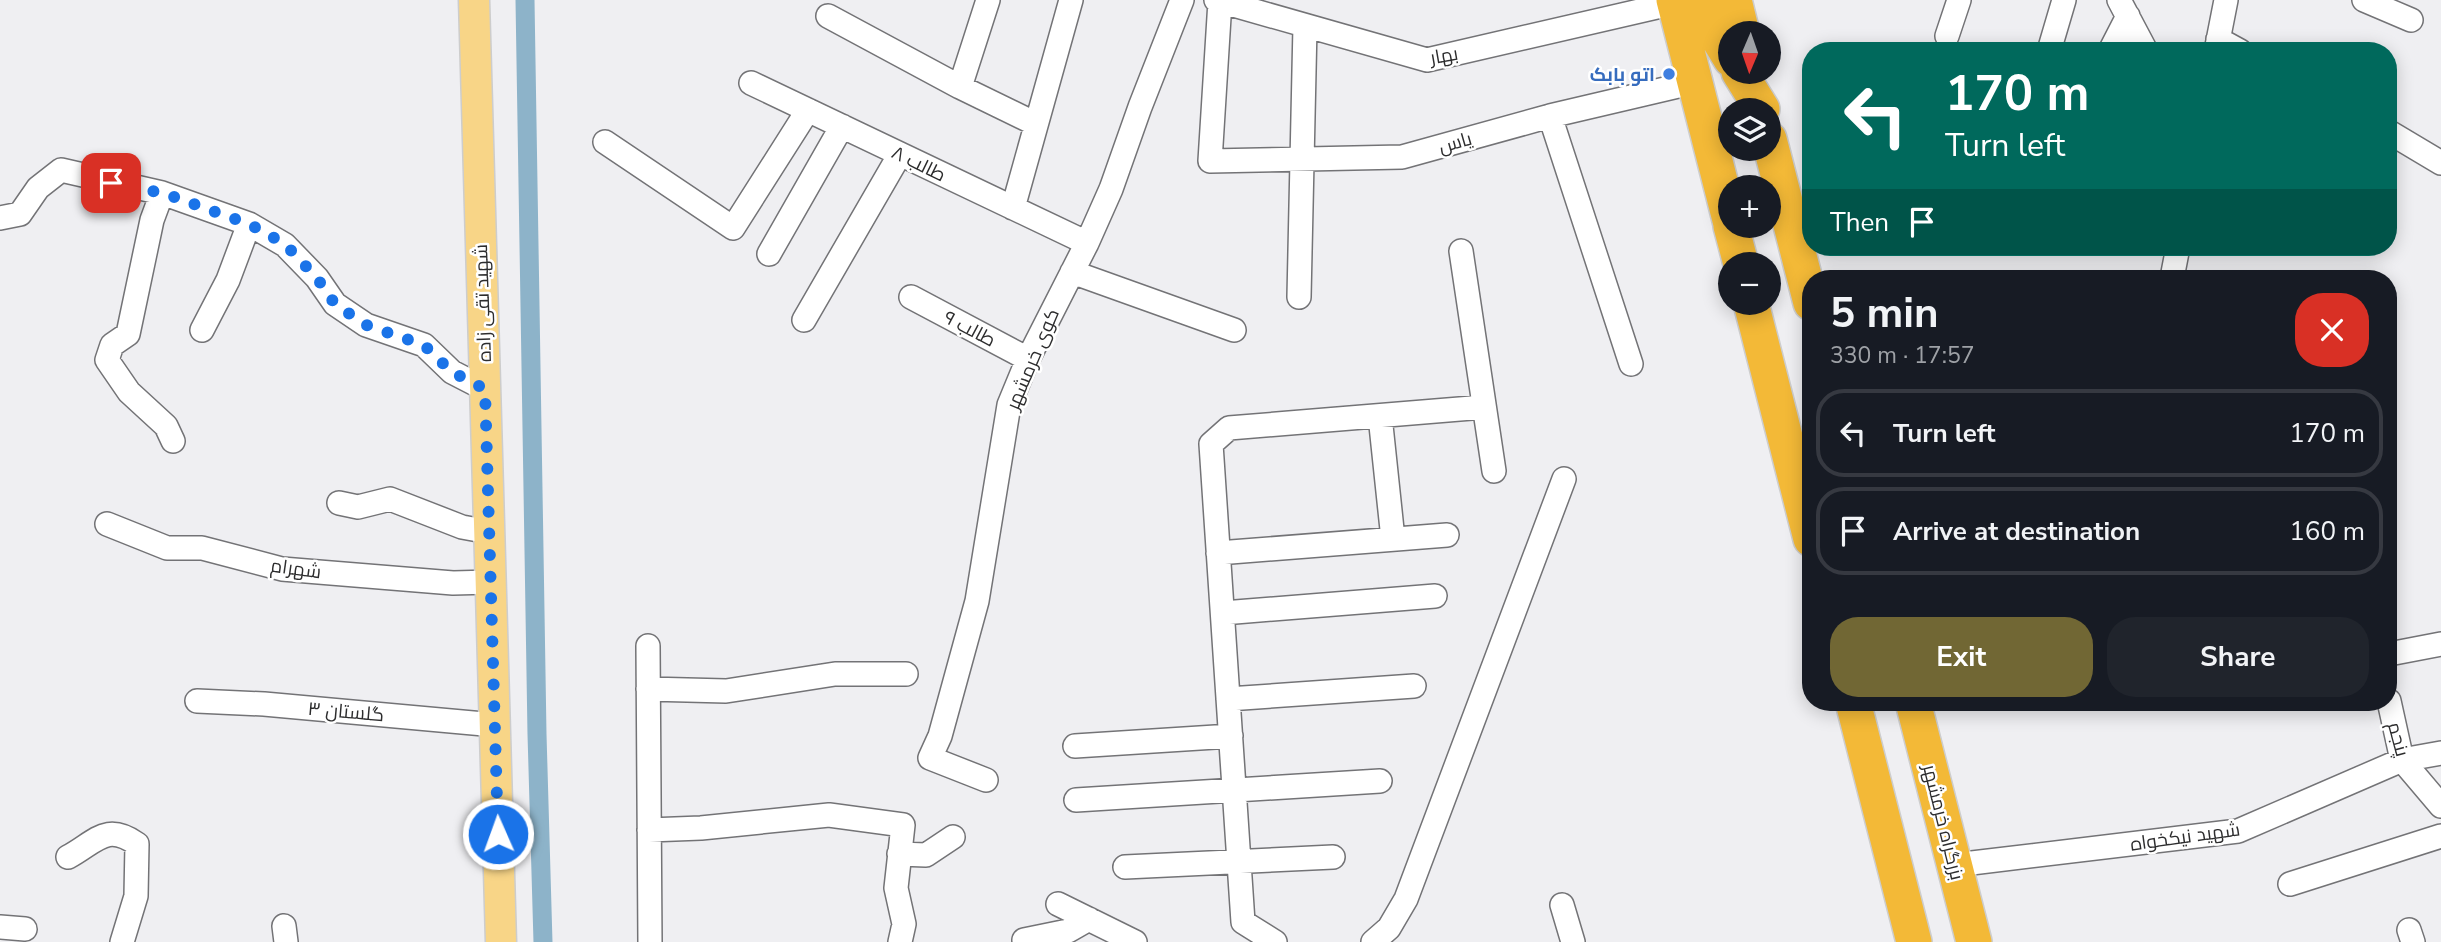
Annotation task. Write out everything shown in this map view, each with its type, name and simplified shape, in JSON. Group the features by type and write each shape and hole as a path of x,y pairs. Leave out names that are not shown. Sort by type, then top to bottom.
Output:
{"highway":[{"path":"1734,0 1739,21"},
{"path":"1683,1 1707,20 1718,38"},
{"path":"1683,1 1695,82 1718,175"},
{"path":"1775,161 1803,270"},
{"path":"1754,315 1802,504"},
{"path":"1855,711 1914,942"},
{"name":"بزرگراه خرمشهر","path":"1915,711 1974,942"}],"main road":[{"name":"شهید تقی زاده","path":"474,0 501,942"}],"street":[{"path":"1013,208 1071,0"},
{"name":"کوی خرمشهر","path":"986,780 930,758 940,736 977,601 1009,405 1028,359 1087,243 1111,189 1182,0"},
{"name":"بهار","path":"1218,0 1427,60 1683,1"},
{"name":"یاس","path":"1218,0 1210,161 1402,157 1550,116 1695,82"},
{"path":"1947,36 1959,0"},
{"path":"2052,42 2064,0"},
{"path":"2218,42 2226,0"},
{"path":"2364,0 2412,20"},
{"path":"960,87 982,2"},
{"path":"2113,42 2124,8"},
{"path":"2124,8 2141,42"},
{"path":"828,16 960,87 1036,124"},
{"path":"1299,297 1305,26"},
{"name":"طالب ۸","path":"751,83 1087,243"},
{"path":"604,142 733,228 808,110"},
{"path":"1550,116 1631,364"},
{"path":"769,254 842,127"},
{"path":"2397,137 2441,163"},
{"path":"804,320 900,154"},
{"path":"0,218 20,214 38,188 61,170 163,193 249,224 285,244 317,278 335,304 366,325 424,345 452,372 485,389"},
{"path":"163,193 152,220 128,334 112,345 107,360 129,392 166,426 173,441"},
{"path":"202,330 228,280 249,224"},
{"path":"1461,251 1494,471"},
{"path":"1072,272 1234,330"},
{"name":"طالب ۹","path":"911,297 1028,359"},
{"path":"1275,942 1243,922 1212,444 1229,428 1484,407"},
{"path":"1380,416 1393,539"},
{"path":"1373,942 1389,928 1406,899 1564,479"},
{"path":"339,503 358,507 390,499 462,527 489,532"},
{"name":"شهرام","path":"107,523 167,548 202,548 282,569 453,583 491,582"},
{"path":"1218,552 1447,535"},
{"path":"1223,613 1435,596"},
{"path":"2397,652 2441,644"},
{"path":"648,646 650,942"},
{"path":"648,689 726,691 835,674 906,674"},
{"path":"1228,699 1414,686"},
{"name":"گلستان ۳","path":"197,701 264,704 495,725"},
{"name":"پنجم","path":"2391,711 2402,761 2441,806"},
{"path":"1075,746 1231,736"},
{"name":"شهید نیکخواه","path":"1955,865 2238,831 2402,761 2441,753"},
{"path":"1076,800 1380,781"},
{"path":"649,830 714,827 830,815 903,825 895,888 904,924 900,942"},
{"path":"68,857 104,834 124,835 137,844 136,896 122,942"},
{"path":"2290,884 2441,836"},
{"path":"899,854 926,855 953,837"},
{"path":"1125,867 1333,857"},
{"path":"1058,904 1135,942"},
{"path":"1562,905 1573,942"},
{"path":"1025,942 1024,940 1068,931 1089,919"},
{"path":"0,927 25,929"}],"waterway":[{"path":"525,0 543,942"}],"place":[{"name":"اتو بابک","path":"1669,74"}],"route":[{"path":"111,183 163,193 249,224 285,244 317,278 335,304 366,325 424,345 452,372 485,389 498,834"}]}
